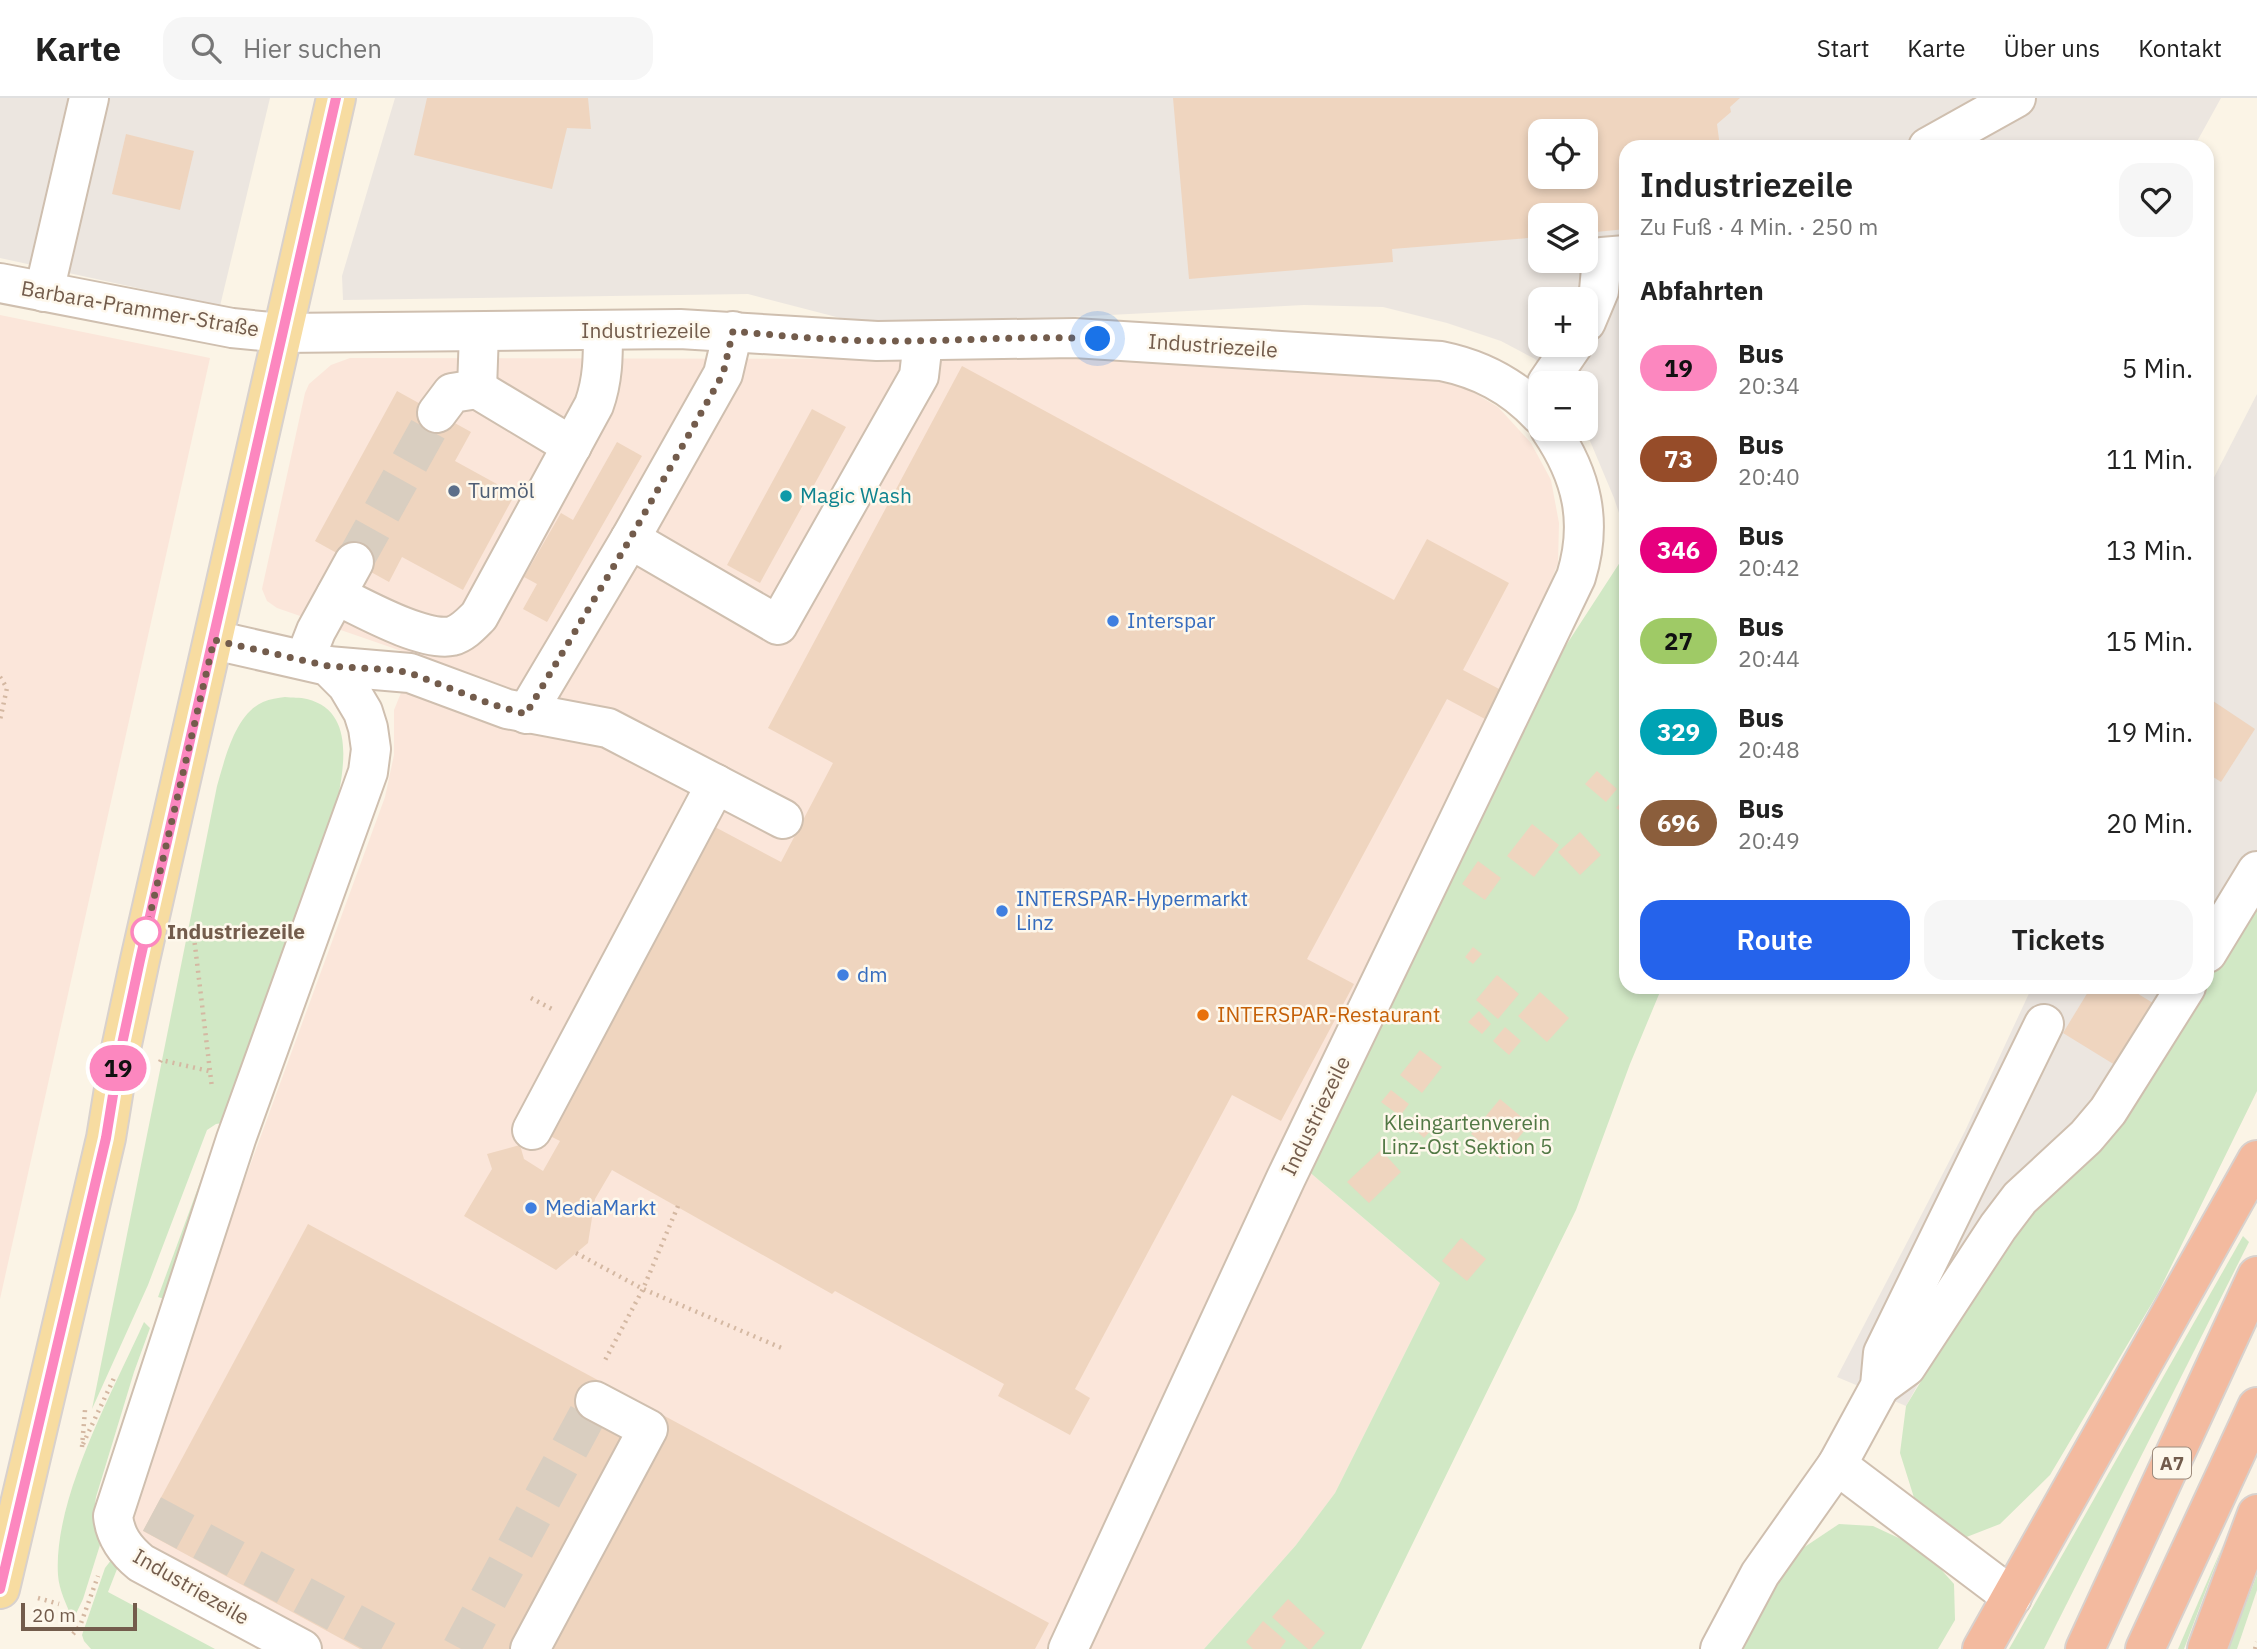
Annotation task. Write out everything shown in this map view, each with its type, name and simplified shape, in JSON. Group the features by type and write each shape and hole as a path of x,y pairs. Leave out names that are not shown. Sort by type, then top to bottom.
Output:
{"highway":[{"path":"1982,1649 2257,1160"},
{"name":"A7","path":"2085,1649 2257,1276"},
{"name":"A7","path":"2145,1649 2257,1407"},
{"path":"2207,1649 2257,1514"}],"main road":[{"path":"0,1590 106,1138 119,1058 140,960 336,98"}],"street":[{"path":"44,292 89,98"},
{"path":"1940,140 2015,98"},
{"path":"1598,291 1602,257 1619,256"},
{"name":"Barbara-Prammer-Straße","path":"0,283 232,328 281,333"},
{"path":"316,663 316,631 345,579 390,621 431,635 451,636 466,629 478,616 572,446 600,389 603,331"},
{"path":"526,714 630,539 723,374 733,331"},
{"name":"Industriezeile","path":"281,333 733,331 790,337 923,341 1074,338 1441,361 1467,366 1484,373 1528,398"},
{"path":"477,389 479,332"},
{"path":"630,539 778,625 919,376 923,341"},
{"path":"437,413 452,393 477,389 572,446"},
{"name":"Industriezeile","path":"1068,1649 1286,1178 1576,577 1585,545 1584,517 1580,489 1559,441"},
{"path":"214,640 316,663 410,673 491,704 526,714 596,724 783,819"},
{"name":"Industriezeile","path":"302,1649 141,1563 121,1543 114,1530 113,1516 236,1139 368,772 371,749 363,712 347,685 316,663"},
{"path":"532,1130 716,784"},
{"path":"2214,942 2257,871"},
{"path":"1880,1386 1906,1367 2020,1198 2086,1137 2108,1111 2182,994"},
{"path":"1720,1649 1760,1574 1837,1465 1880,1386 1883,1353 2044,1024"},
{"path":"530,1649 649,1429 597,1387"},
{"path":"1837,1465 2012,1597"}],"path":[{"path":"0,677 7,688 0,720"},
{"path":"193,929 213,1098"},
{"path":"158,1071 160,1060 209,1071"},
{"path":"597,1387 678,1206"},
{"path":"576,1253 643,1289 784,1349"},
{"path":"73,1634 80,1626 106,1552 121,1543"},
{"path":"2255,1649 2257,1642"}],"shaded area":[{"path":"0,98 270,98 220,306 0,258"},
{"path":"395,98 2221,98 2198,140 1619,140 1619,513 1590,441 1598,441 1598,371 1544,371 1531,357 1598,357 1598,287 1528,287 1528,355 1501,341 1447,323 1383,307 1304,305 875,324 848,320 748,294 343,300 342,276"},
{"path":"0,315 210,358 0,1299"},
{"path":"1119,355 1427,379 1466,388 1498,407 1531,443 1551,480 1559,523 1558,563 1543,602 1088,1573 1049,1649 297,1649 139,1553 128,1524 151,1436 385,797 394,755 394,710 416,656 277,608 267,601 262,589 309,384 331,365 350,358 970,359"},
{"path":"2257,394 2257,898 2214,968 2214,477"},
{"path":"2029,994 2197,994 1931,1361 1906,1406 1837,1377 1965,1131"},
{"path":"1307,1170 1440,1283 1335,1493 1296,1545 1204,1649 1086,1649"}],"green space":[{"name":"Kleingartenverein Linz-Ost Sektion 5","path":"1619,564 1619,994 1659,994 1576,1210 1361,1649 1204,1649 1296,1545 1335,1493 1440,1283 1307,1170 1563,650"},
{"path":"285,697 307,699 323,706 334,717 341,731 343,764 335,813 229,1122 216,1124 207,1130 148,1285 92,1409 217,786 232,738 245,716 263,702"},
{"path":"2257,898 2257,1091 2158,1293 2050,1475 2000,1524 1964,1538 1916,1504 1900,1453 1906,1406 2000,1250 2197,994 2214,994 2214,968"},
{"path":"214,1144 220,1145 168,1300 158,1297"},
{"path":"2243,1236 2249,1242 2044,1649 2009,1649"},
{"path":"144,1322 150,1328 96,1497 93,1520 100,1545 83,1599 73,1620 58,1575 59,1545 65,1513 102,1412"},
{"path":"1839,1524 1873,1526 1903,1540 1931,1558 1954,1584 1955,1620 1938,1649 1741,1649 1769,1589 1803,1548"},
{"path":"2223,1545 2184,1649 2178,1649"},
{"path":"112,1559 119,1564 108,1592 215,1649 91,1649 82,1635 105,1568"},
{"path":"2257,1575 2257,1590 2237,1649 2228,1649"}],"building":[{"path":"427,98 588,98 591,129 567,128 552,189 414,155"},
{"path":"1173,98 1740,98 1730,107 1731,112 1717,124 1719,140 1619,140 1619,230 1598,232 1598,203 1528,203 1528,238 1392,249 1393,262 1189,279"},
{"path":"126,134 194,151 180,210 112,194"},
{"name":"INTERSPAR-Hypermarkt Linz","path":"962,366 1394,600 1427,539 1509,583 1463,670 1501,690 1485,719 1447,699 1307,959 1354,984 1281,1121 1232,1095 1075,1389 1090,1398 1070,1435 998,1396 1004,1384 835,1291 832,1294 612,1170 595,1199 588,1243 556,1270 464,1216 492,1169 487,1154 520,1145 524,1159 543,1171 560,1141 548,1135 715,827 781,862 833,763 768,728"},
{"path":"397,391 471,432 455,461 515,494 463,590 402,557 389,582 315,541"},
{"name":"Magic Wash","path":"812,409 846,427 760,583 727,565"},
{"path":"617,442 642,456 547,622 523,609 537,584 524,577 561,513 573,520"},
{"path":"2214,702 2255,729 2221,782 2214,778"},
{"path":"1597,771 1617,789 1606,802 1585,784"},
{"path":"1532,824 1559,845 1534,877 1507,856"},
{"path":"1580,832 1601,855 1580,875 1558,852"},
{"path":"1478,861 1501,878 1485,900 1462,884"},
{"path":"1473,947 1482,954 1473,964 1465,957"},
{"path":"1497,975 1519,994 1498,1019 1476,1000"},
{"path":"1540,992 1569,1018 1547,1042 1518,1016"},
{"path":"2087,994 2138,994 2153,1003 2115,1065 2063,1033"},
{"path":"1479,1011 1491,1024 1482,1034 1468,1022"},
{"path":"1505,1027 1521,1041 1509,1055 1493,1041"},
{"path":"1420,1050 1442,1067 1422,1093 1400,1075"},
{"path":"1391,1090 1409,1104 1400,1116 1381,1102"},
{"path":"1500,1099 1530,1124 1501,1159 1471,1134"},
{"path":"1417,1113 1433,1128 1424,1138 1408,1123"},
{"path":"1381,1150 1401,1172 1369,1203 1347,1182"},
{"path":"308,1224 1049,1623 1035,1649 360,1649 143,1531"},
{"path":"1461,1238 1486,1259 1467,1281 1442,1261"},
{"path":"1288,1599 1325,1633 1311,1649 1272,1617"},
{"path":"1263,1621 1286,1641 1280,1649 1253,1649 1246,1642"}],"tunnel":[{"path":"354,562 437,413"},
{"path":"461,1649 595,1401"},
{"path":"152,1514 403,1649"}],"bus line":[{"name":"19","path":"0,1589 106,1138 119,1058 140,960 336,98"}],"place":[{"name":"Turmöl","path":"454,491"},
{"name":"Magic Wash","path":"786,496"},
{"name":"Interspar","path":"1113,621"},
{"name":"INTERSPAR-Hypermarkt Linz","path":"1002,911"},
{"name":"Industriezeile","path":"146,932"},
{"name":"dm","path":"843,975"},
{"name":"INTERSPAR-Restaurant","path":"1203,1015"},
{"name":"MediaMarkt","path":"531,1208"}],"route":[{"path":"146,932 214,640 342,669 395,670 410,673 491,704 526,714 630,539 723,374 733,331 877,341 1098,339"}]}
